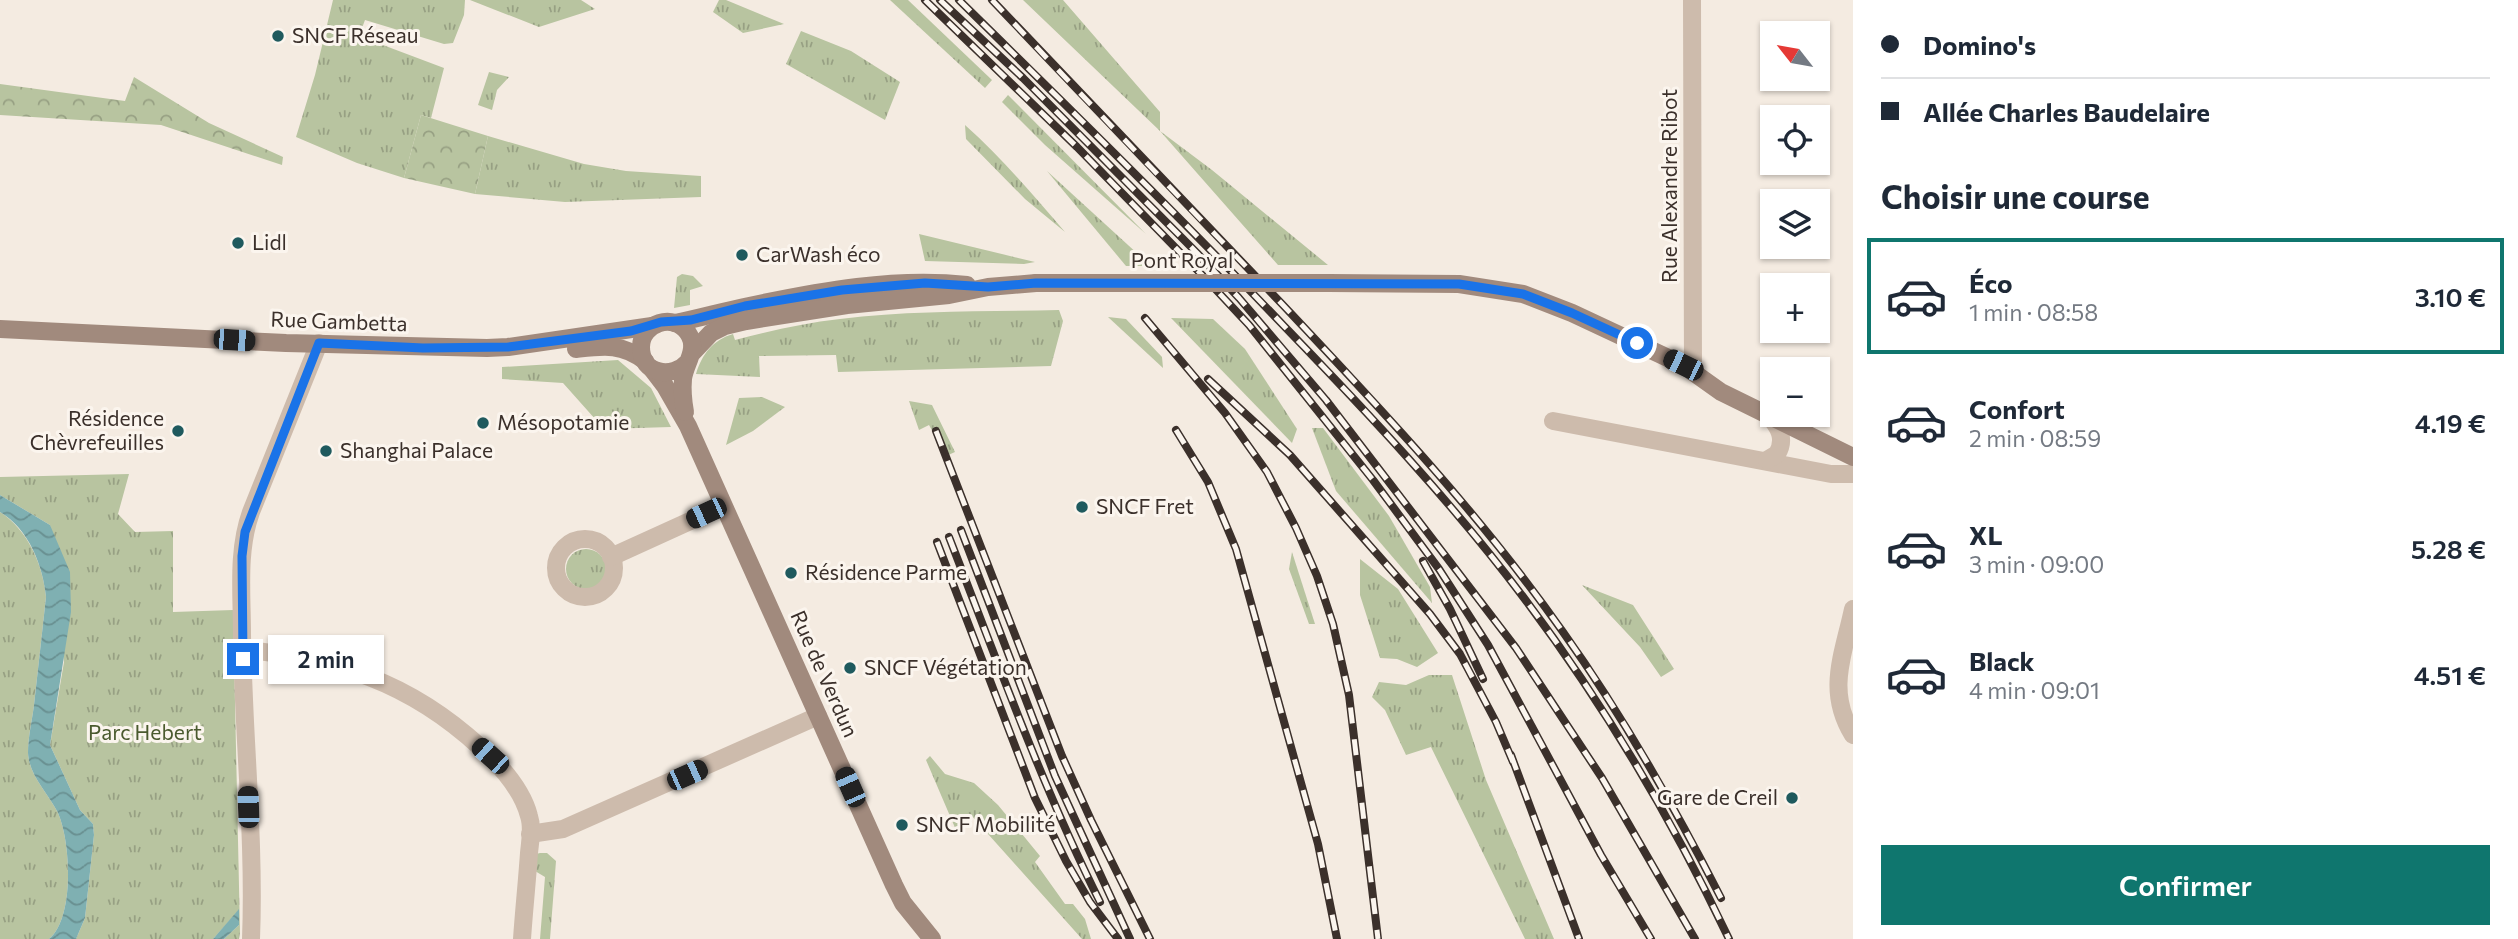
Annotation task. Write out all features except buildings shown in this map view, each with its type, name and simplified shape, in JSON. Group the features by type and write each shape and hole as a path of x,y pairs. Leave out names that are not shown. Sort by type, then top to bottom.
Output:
{"main road":[{"path":"925,283 988,287 949,295 847,306 725,326 711,333 681,369 672,373 662,373 649,365 641,351 642,341 652,326 661,322 675,323 745,306 842,290 925,283"},
{"name":"Pont Royal","path":"988,287 1036,283 1459,284 1523,294 1591,321 1693,372 1721,391 1760,411"},
{"path":"675,323 688,332 692,342 690,357"},
{"name":"Rue Gambetta","path":"508,347 652,326"},
{"name":"Rue Gambetta","path":"0,328 423,348 508,347 565,351 616,346 632,352 649,365"},
{"name":"Rue de Verdun","path":"688,426 683,386 690,357"},
{"name":"Rue de Verdun","path":"649,365 665,386 688,426 903,903 915,939"},
{"name":"Pont Royal","path":"1792,427 1853,457"},
{"name":"Rue de Verdun","path":"903,903 932,939"}],"street":[{"name":"Rue Alexandre Ribot","path":"1692,0 1693,372"},
{"path":"251,939 252,890 242,649 242,556 246,524 319,343"},
{"path":"1553,421 1831,474 1853,474"},
{"path":"1767,460 1777,454 1781,442 1778,427"},
{"path":"611,557 723,506"},
{"path":"1853,609 1837,694 1843,717 1853,735"},
{"path":"242,649 301,656 336,665 386,684 431,708 465,733 507,775 530,817 522,939"},
{"path":"530,834 563,830 818,716"}],"green space":[{"path":"333,0 465,0 464,15 453,43 444,44 365,20 359,36 444,68 431,118 421,115 404,178 357,163 296,137 315,75"},
{"path":"470,0 581,0 595,9 539,27"},
{"path":"719,0 726,0 784,24 743,33 713,12"},
{"path":"890,0 908,0 992,80 985,88"},
{"path":"1023,0 1063,0 1160,112 1160,131"},
{"path":"801,31 851,51 900,82 885,120 786,64"},
{"path":"489,72 509,77 497,90 492,110 478,105"},
{"path":"134,77 209,123 283,157 282,165 161,125 0,115 0,84 125,101"},
{"path":"1008,95 1146,234 1045,145 1002,102"},
{"path":"421,115 488,136 475,194 404,178"},
{"path":"965,125 1065,232 1025,199 966,139"},
{"path":"1160,131 1212,170 1328,265 1278,265"},
{"path":"488,136 584,164 626,171 701,176 701,197 565,202 475,194"},
{"path":"1047,171 1151,266 1126,266"},
{"path":"919,234 1035,262 925,261"},
{"path":"682,274 693,276 703,286 690,290 690,305 674,308 677,277"},
{"path":"1059,310 1063,321 1051,366 838,372 836,355 759,356 760,377 696,374 709,349 733,334 735,340 813,323 895,314"},
{"path":"1108,317 1126,319 1162,357 1163,368"},
{"path":"1171,318 1213,319 1245,349 1297,429 1292,443"},
{"path":"618,360 651,388 671,427 604,429 563,383 502,379 502,367"},
{"path":"762,397 785,407 753,431 726,445 739,398"},
{"path":"909,401 932,405 955,452 946,456 929,425 919,430"},
{"path":"1312,428 1323,428 1389,516 1430,587 1432,603 1336,491"},
{"name":"Parc Hebert","path":"129,474 118,514 135,532 173,531 173,612 233,610 240,932 239,939 224,939 239,925 239,910 213,939 76,939 85,918 94,835 93,824 80,810 50,745 64,662 50,525 0,495 0,477"},
{"name":"Parc Hebert","path":"0,512 19,528 32,549 38,561 46,597 28,753 35,776 62,824 68,878 63,914 49,939 0,939"},
{"path":"586,549 594,550 600,555 605,561 605,577 600,583 594,588 586,589 578,588 572,583 567,577 566,569 567,561 572,555 578,550"},
{"path":"1292,552 1315,624 1309,624 1289,569"},
{"path":"1360,559 1398,589 1438,653 1417,667 1397,659 1380,658 1360,595"},
{"path":"1582,585 1633,605 1674,669 1661,677 1640,647"},
{"path":"1429,675 1452,675 1486,780 1554,939 1525,939 1431,747 1406,755 1385,710 1372,697 1379,682 1406,685"},
{"path":"930,756 945,774 974,783 998,805 1040,856 1035,862 1065,904 1073,904 1085,919 1091,939 1082,939 971,815 956,830 926,760"},
{"path":"547,853 556,861 550,939 540,939 545,877 535,871 536,854"}],"water":[{"path":"0,495 50,525 70,572 71,612 50,745 80,810 93,824 85,918 76,939 49,939 57,929 67,897 65,840 57,811 35,776 28,753 46,597 42,573 27,538 0,512"},
{"path":"239,909 239,925 224,939 213,939"}],"railway":[{"path":"925,0 1077,147 1249,325 1373,480 1439,569 1488,645 1601,855 1651,939"},
{"path":"940,0 1023,78 1197,253 1326,400 1516,648 1602,778 1695,939"},
{"path":"959,0 1244,285 1378,425 1468,527 1524,598 1609,721 1660,806 1729,939"},
{"path":"992,0 1356,383 1464,504 1531,588 1606,696 1685,829 1721,898"},
{"path":"1145,318 1225,413 1267,472 1317,576 1333,624 1349,695 1378,939"},
{"path":"1208,379 1290,455 1430,614 1460,654 1496,722 1513,762"},
{"path":"1176,430 1208,482 1236,549 1318,844 1337,939"},
{"path":"936,431 1062,756 1150,939"},
{"path":"961,530 1055,776 1130,939"},
{"path":"949,537 1039,767 1100,902"},
{"path":"937,542 1035,798 1090,902 1118,939"},
{"path":"1423,561 1450,609 1483,679"},
{"path":"1511,755 1579,939"}],"place":[{"name":"SNCF Réseau","path":"278,36"},
{"name":"Lidl","path":"238,243"},
{"name":"CarWash éco","path":"742,255"},
{"name":"Mésopotamie","path":"483,423"},
{"name":"Résidence Chèvrefeuilles","path":"178,431"},
{"name":"Shanghai Palace","path":"326,451"},
{"name":"SNCF Fret","path":"1082,507"},
{"name":"Résidence Parme","path":"791,573"},
{"name":"SNCF Végétation","path":"850,668"},
{"name":"Gare de Creil","path":"1792,798"},
{"name":"SNCF Mobilité","path":"902,825"}],"route":[{"path":"243,659 242,556 245,532 319,343 423,348 508,347 631,331 661,322 675,323 745,306 812,294 942,282 988,287 1036,283 1459,284 1523,294 1637,343"}]}
